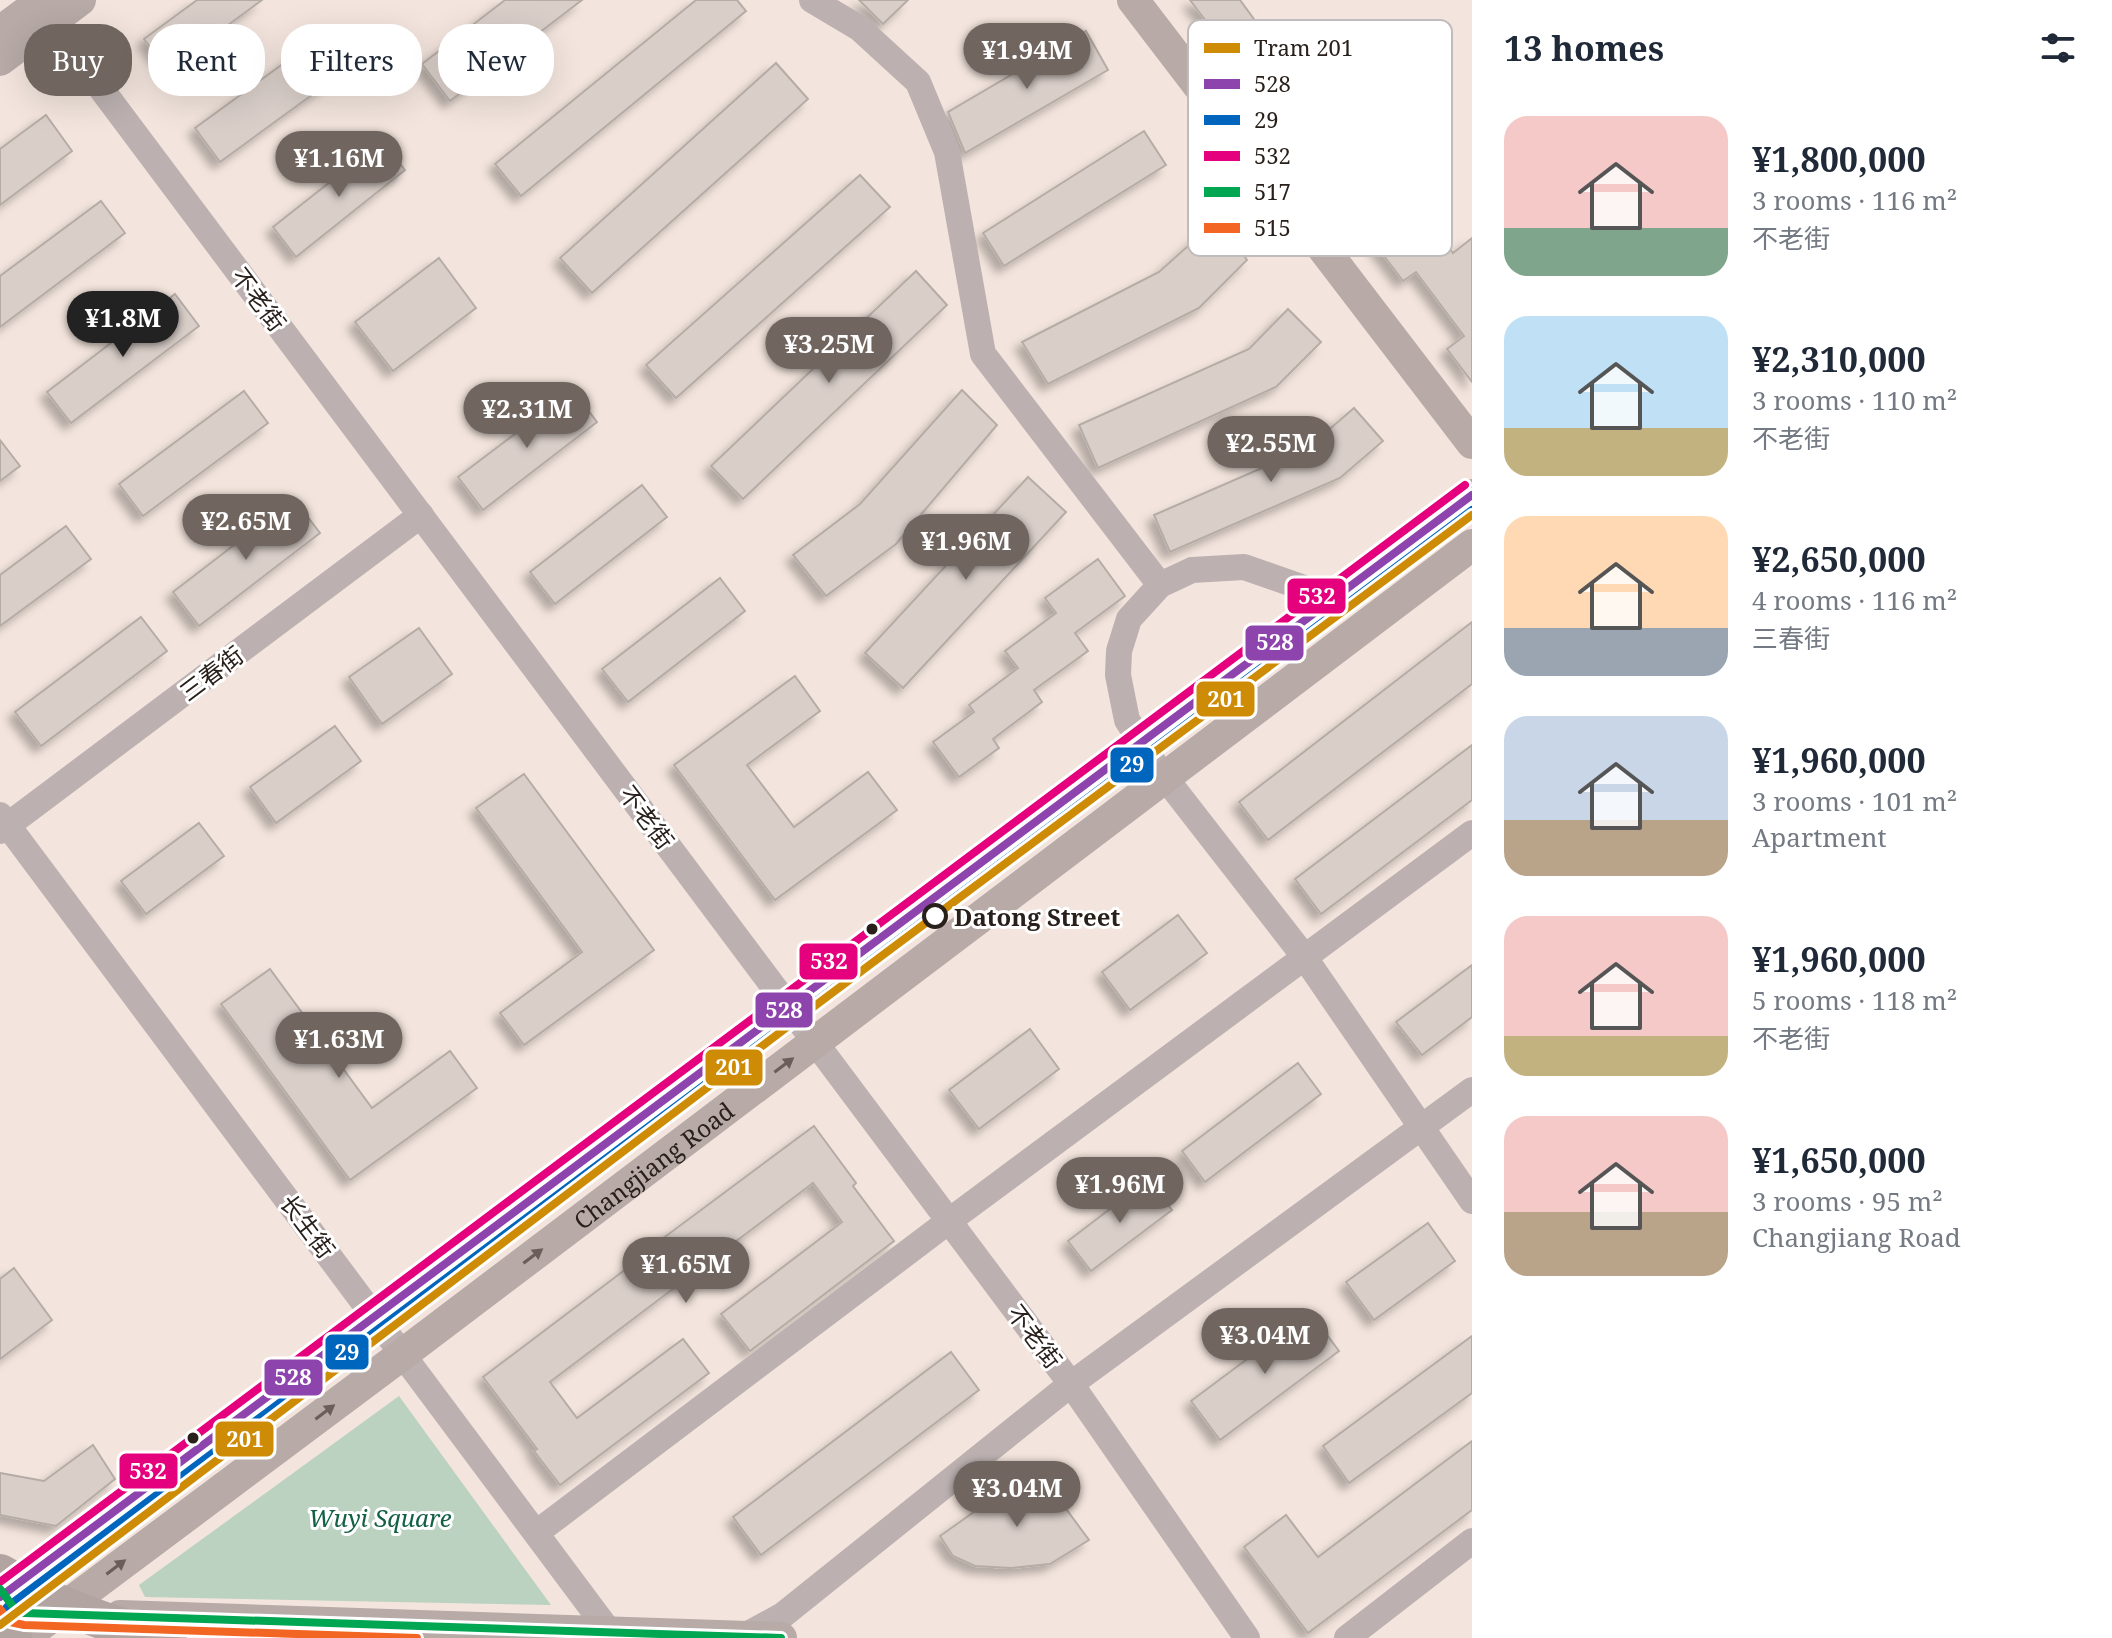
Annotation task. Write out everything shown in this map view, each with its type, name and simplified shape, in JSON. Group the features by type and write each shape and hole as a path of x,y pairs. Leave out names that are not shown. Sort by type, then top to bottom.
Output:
{"highway":[{"path":"15,1616 69,1609 115,1626 183,1628"}],"main road":[{"path":"0,32 44,9 80,0"},
{"path":"1133,0 1188,72"},
{"path":"0,60 44,9"},
{"path":"1329,256 1472,443"},
{"name":"Changjiang Road","path":"15,1616 375,1316 1472,495"},
{"name":"Changjiang Road","path":"15,1616 403,1354 1472,545"},
{"path":"15,1616 183,1628 781,1638"},
{"path":"157,1638 170,1625 183,1628"}],"street":[{"path":"812,0 859,28 918,82 947,152 983,354 1160,585"},
{"name":"不老街","path":"44,9 1071,1384 1247,1638"},
{"name":"三春街","path":"3,824 421,515"},
{"path":"1325,606 1307,589 1244,567 1192,570 1160,585 1129,619 1119,651 1122,699 1127,720 1140,744 1303,955 1472,1201"},
{"name":"长生街","path":"3,824 612,1635"},
{"path":"536,1533 1303,955 1472,833"},
{"path":"742,1637 783,1615 1071,1384 1472,1090"},
{"path":"1347,1638 1472,1541"}],"green space":[{"name":"Wuyi Square","path":"399,1396 551,1605 145,1597 139,1585"}],"building":[{"path":"197,0 262,0 229,24 164,24"},
{"path":"505,0 582,0 551,24 474,24"},
{"path":"696,0 737,0 746,11 521,196 495,164"},
{"path":"859,0 908,0 883,24"},
{"path":"1190,0 1240,0 1255,20 1205,20"},
{"path":"1086,31 1108,70 965,153 948,112"},
{"path":"438,52 438,85 422,64"},
{"path":"776,63 808,99 592,293 560,258"},
{"path":"281,65 281,96 310,96 220,162 195,128 239,96 265,96 265,77"},
{"path":"46,115 72,151 0,205 0,149"},
{"path":"1144,131 1166,165 1004,266 983,233"},
{"path":"382,141 405,170 296,257 273,227"},
{"path":"860,175 890,207 676,398 646,365"},
{"path":"101,201 125,233 0,327 0,276"},
{"path":"1472,238 1472,382 1447,349 1464,336 1416,272 1403,281 1384,256 1452,256 1452,252"},
{"path":"1188,246 1188,256 1244,256 1247,260 1199,308 1048,384 1022,342 1159,272"},
{"path":"439,258 476,308 393,371 355,322"},
{"path":"916,271 947,305 743,499 711,466"},
{"path":"175,294 199,326 71,423 47,392"},
{"path":"1288,309 1321,342 1276,387 1098,468 1079,425 1249,349"},
{"path":"573,390 597,422 483,510 458,477"},
{"path":"962,390 997,425 896,544 826,596 793,555 860,504"},
{"path":"244,391 268,423 143,516 119,484"},
{"path":"1354,408 1383,441 1340,478 1170,552 1154,515 1308,448"},
{"path":"0,440 20,466 0,481"},
{"path":"1028,477 1066,512 903,688 865,653"},
{"path":"642,485 667,517 555,604 530,572"},
{"path":"294,499 320,533 199,626 173,592"},
{"path":"66,526 91,559 0,626 0,575"},
{"path":"1098,559 1125,596 1075,633 1088,651 1034,690 1042,702 993,739 999,748 959,777 933,742 974,712 969,705 1018,668 1005,651 1056,613 1045,598"},
{"path":"720,578 745,611 628,702 602,669"},
{"path":"141,617 167,651 41,746 15,712"},
{"path":"1472,622 1472,684 1268,840 1239,802"},
{"path":"419,628 452,674 382,724 349,677"},
{"path":"795,676 820,711 747,765 794,827 868,772 897,810 775,900 674,765"},
{"path":"335,726 361,761 276,823 250,787"},
{"path":"1472,745 1472,800 1321,914 1295,879"},
{"path":"524,774 654,950 524,1045 500,1013 582,952 476,808"},
{"path":"199,823 224,856 146,914 121,881"},
{"path":"1178,915 1207,953 1130,1010 1102,972"},
{"path":"1472,965 1472,1017 1422,1055 1396,1022"},
{"path":"270,969 372,1108 450,1051 477,1088 350,1180 221,1004"},
{"path":"1030,1029 1059,1069 979,1129 949,1090"},
{"path":"1298,1063 1321,1094 1205,1182 1182,1151"},
{"path":"814,1126 894,1241 750,1351 721,1314 842,1222 813,1183 550,1382 577,1418 683,1339 709,1373 560,1485 483,1377"},
{"path":"1148,1180 1172,1210 1091,1271 1068,1241"},
{"path":"1428,1223 1455,1261 1374,1320 1346,1282"},
{"path":"14,1268 52,1320 0,1359 0,1279"},
{"path":"1310,1312 1339,1351 1220,1440 1191,1401"},
{"path":"1472,1336 1472,1393 1349,1483 1323,1446"},
{"path":"951,1352 979,1390 761,1555 733,1517"},
{"path":"1472,1441 1472,1510 1308,1633 1244,1547 1286,1515 1318,1557"},
{"path":"93,1445 115,1479 56,1526 0,1515 0,1473 44,1481"},
{"path":"1036,1468 1089,1540 1050,1564 1011,1568 975,1566 953,1556 940,1536"}],"tram line":[{"name":"201","path":"0,1625 824,999 1472,515"}],"transit line":[{"name":"532","path":"0,1582 1465,485"},
{"name":"528","path":"0,1597 1472,495"},
{"name":"29","path":"7,1607 1472,510"},
{"name":"517","path":"0,1589 17,1612 24,1613 781,1638"},
{"name":"515","path":"0,1609 10,1622 24,1625 417,1638"}],"place":[{"name":"Datong Street","path":"935,916"}]}
